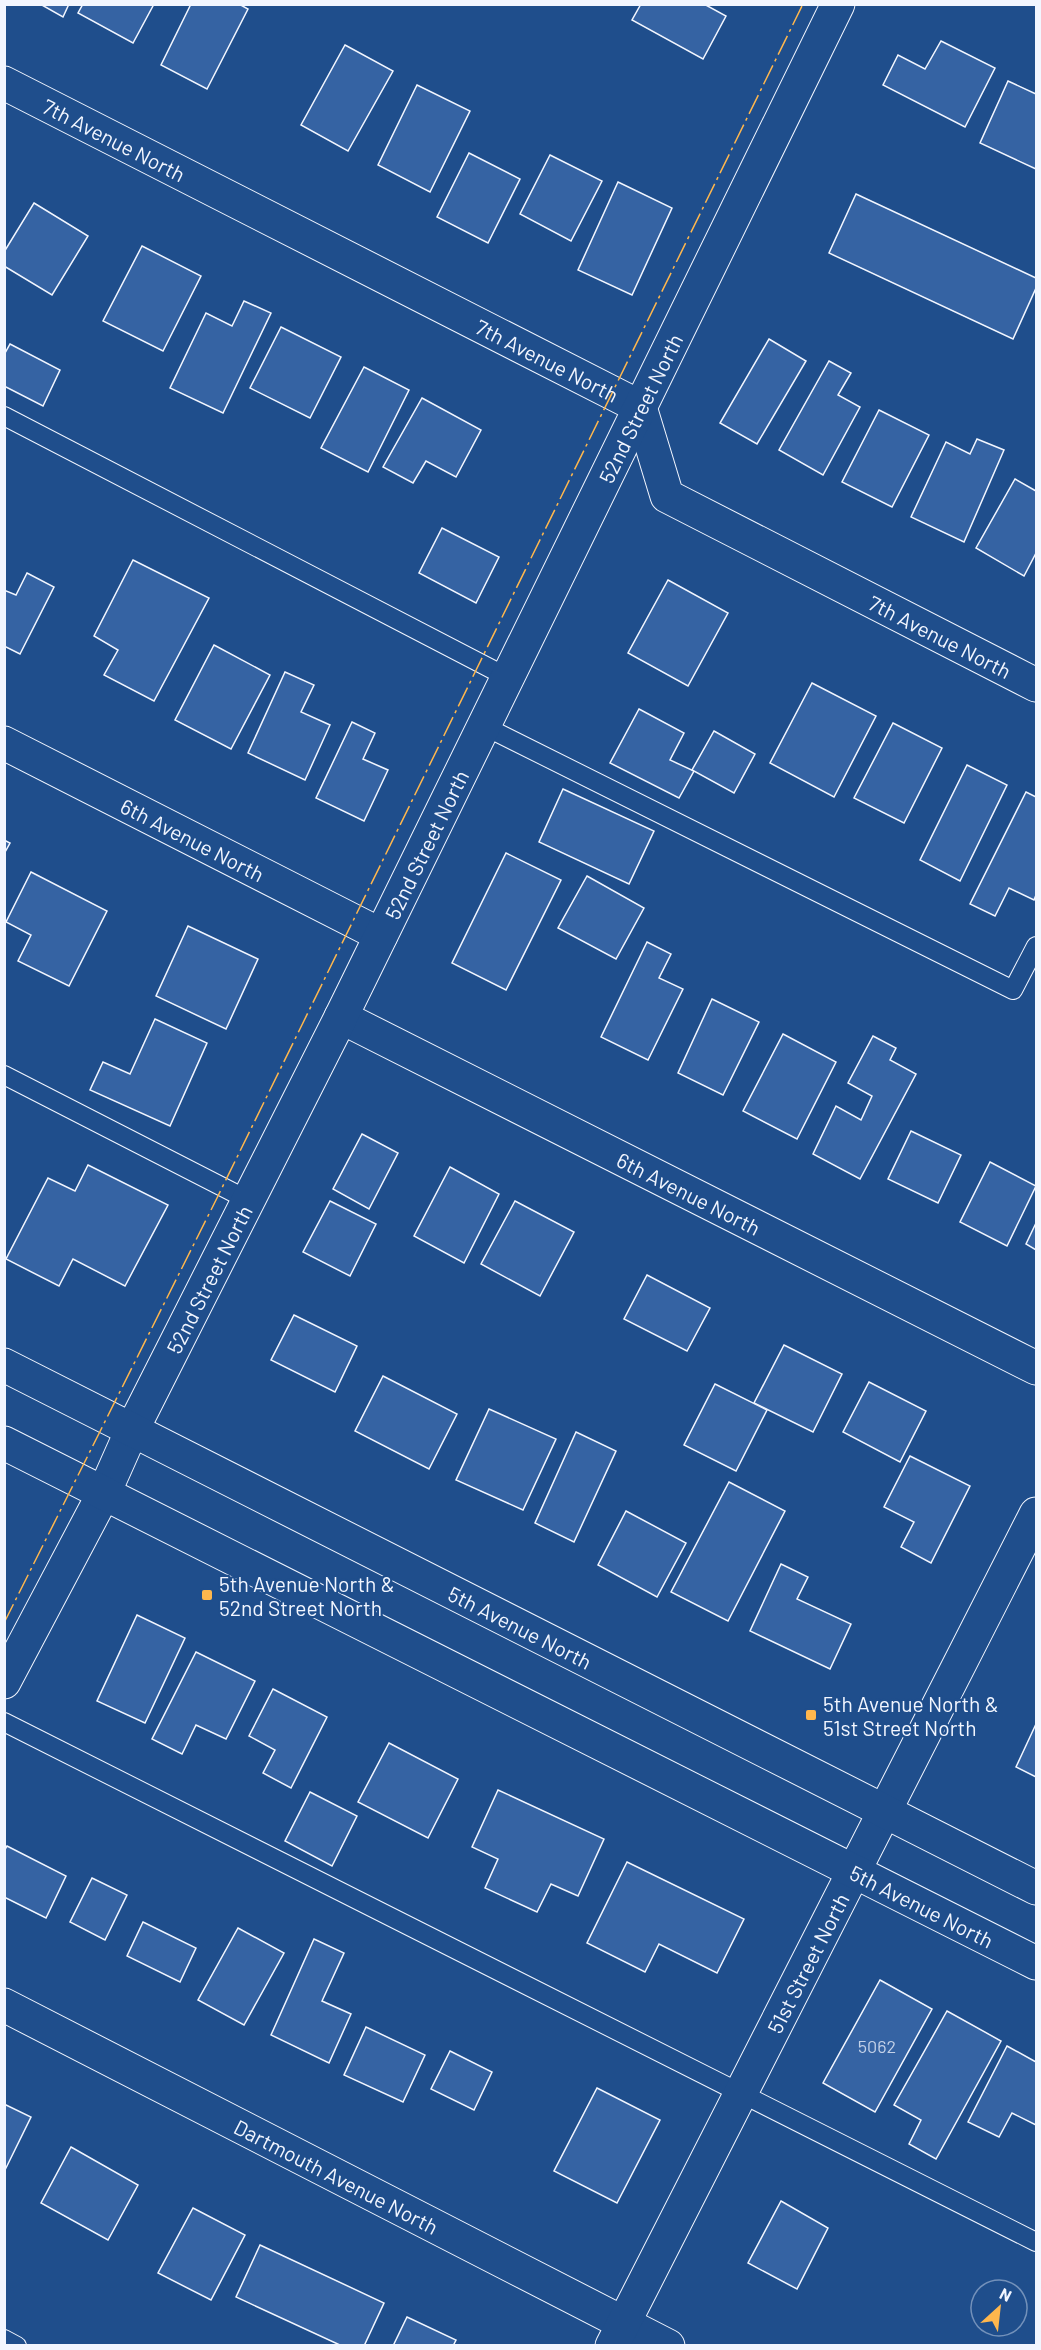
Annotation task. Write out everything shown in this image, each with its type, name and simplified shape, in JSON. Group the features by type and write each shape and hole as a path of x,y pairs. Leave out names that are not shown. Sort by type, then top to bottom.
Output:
{"street":[{"name":"52nd Street North","path":"4,1682 104,1493 132,1430 341,1017 838,4"},
{"name":"7th Avenue North","path":"4,83 640,407 667,496 1036,685"},
{"name":"6th Avenue North","path":"4,743 381,935"},
{"name":"6th Avenue North","path":"341,1017 1036,1368"},
{"name":"5th Avenue North","path":"4,1365 1036,1887"},
{"name":"5th Avenue North","path":"4,1443 1036,1963"},
{"name":"51st Street North","path":"618,2334 1036,1514"},
{"name":"Dartmouth Avenue North","path":"4,2005 618,2334 668,2346"}],"lane":[{"path":"4,416 507,677"},
{"path":"484,726 1013,990 1036,946"},
{"path":"4,1075 248,1200"},
{"path":"4,1722 1036,2242"},
{"path":"4,2339 17,2346"}],"building":[{"path":"40,4 69,4 63,17"},
{"path":"83,4 154,4 133,43 78,13"},
{"path":"191,4 239,4 248,9 207,89 161,65"},
{"path":"641,4 704,4 726,16 703,59 632,20"},
{"path":"941,41 995,68 965,127 883,85 898,55 925,69"},
{"path":"345,45 393,71 348,151 301,125"},
{"path":"1008,81 1036,94 1036,169 980,143"},
{"path":"417,85 470,111 430,192 378,165"},
{"path":"469,153 520,179 488,243 437,217"},
{"path":"550,155 602,181 571,241 520,214"},
{"path":"618,182 672,208 632,295 578,270"},
{"path":"856,194 1036,278 1036,288 1013,339 829,253"},
{"path":"34,203 88,236 52,295 4,266 4,252"},
{"path":"142,246 201,276 163,351 103,321"},
{"path":"244,301 271,313 223,413 170,388 206,313 232,326"},
{"path":"281,327 341,357 310,418 250,388"},
{"path":"769,339 806,361 757,444 720,423"},
{"path":"10,344 60,370 43,406 4,386 4,355"},
{"path":"829,361 851,373 838,395 860,407 823,475 779,450"},
{"path":"364,367 409,390 368,472 321,448"},
{"path":"422,398 481,430 456,477 426,461 413,483 383,467"},
{"path":"879,410 929,435 892,507 842,482"},
{"path":"977,439 1004,450 964,542 911,517 946,442 970,454"},
{"path":"1015,479 1036,491 1036,553 1024,576 976,548"},
{"path":"442,528 499,557 476,603 419,573"},
{"path":"133,560 209,598 154,701 104,675 118,650 94,636"},
{"path":"27,573 54,587 20,654 4,646 4,590 16,595"},
{"path":"668,580 728,613 688,686 628,653"},
{"path":"214,645 270,675 231,749 175,720"},
{"path":"285,672 314,685 301,712 330,725 305,780 248,753"},
{"path":"812,683 876,716 834,797 770,763"},
{"path":"639,709 684,733 670,760 694,771 679,798 610,763"},
{"path":"352,722 375,733 363,759 388,770 364,821 316,798"},
{"path":"893,723 942,748 904,823 854,798"},
{"path":"714,731 755,754 734,793 692,770"},
{"path":"967,765 1007,785 960,881 920,860"},
{"path":"563,789 654,831 629,884 539,842"},
{"path":"1026,792 1036,797 1036,895 1034,900 1009,888 995,916 970,904"},
{"path":"4,840 10,843 4,854"},
{"path":"506,853 561,880 506,990 452,963"},
{"path":"31,872 107,911 69,986 18,961 31,935 6,922"},
{"path":"587,876 644,908 616,959 558,928"},
{"path":"188,926 258,959 226,1029 156,996"},
{"path":"647,942 671,954 659,978 683,989 648,1060 601,1037"},
{"path":"712,999 759,1022 723,1095 678,1073"},
{"path":"155,1019 207,1043 170,1126 90,1090 103,1062 130,1074"},
{"path":"783,1034 836,1062 797,1139 743,1111"},
{"path":"873,1036 896,1048 890,1060 916,1074 860,1179 813,1154 836,1106 861,1120 872,1096 848,1083"},
{"path":"911,1131 961,1155 938,1203 888,1179"},
{"path":"362,1134 398,1153 369,1209 333,1189"},
{"path":"990,1162 1036,1186 1007,1246 960,1222"},
{"path":"88,1165 168,1205 125,1286 73,1259 59,1286 6,1259 48,1178 75,1191"},
{"path":"450,1167 499,1194 464,1263 414,1236"},
{"path":"330,1201 376,1224 350,1276 303,1252"},
{"path":"515,1201 574,1232 540,1296 481,1264"},
{"path":"1036,1223 1036,1250 1026,1244"},
{"path":"647,1275 710,1308 687,1351 624,1319"},
{"path":"294,1315 357,1346 335,1392 271,1360"},
{"path":"784,1345 842,1374 813,1432 754,1403"},
{"path":"383,1376 457,1414 429,1469 355,1431"},
{"path":"869,1382 926,1411 900,1462 843,1432"},
{"path":"715,1384 767,1410 736,1471 684,1445"},
{"path":"489,1409 556,1439 523,1510 456,1480"},
{"path":"576,1432 616,1451 574,1542 535,1523"},
{"path":"910,1456 970,1486 931,1563 901,1547 914,1522 884,1507"},
{"path":"729,1482 785,1511 728,1621 671,1592"},
{"path":"626,1511 686,1543 657,1597 598,1565"},
{"path":"781,1564 808,1577 797,1599 851,1624 830,1669 750,1631"},
{"path":"137,1615 185,1638 145,1723 97,1701"},
{"path":"196,1652 255,1681 226,1739 196,1725 182,1754 152,1739"},
{"path":"273,1689 327,1717 291,1788 263,1773 275,1750 249,1736"},
{"path":"1036,1724 1036,1777 1016,1767"},
{"path":"389,1743 458,1779 428,1838 358,1802"},
{"path":"498,1790 604,1839 578,1896 551,1884 537,1912 485,1888 498,1859 472,1847"},
{"path":"310,1792 357,1816 332,1866 285,1841"},
{"path":"7,1846 66,1876 46,1918 4,1897 4,1851"},
{"path":"627,1862 744,1919 717,1973 659,1944 645,1972 587,1943"},
{"path":"92,1878 127,1895 105,1940 70,1922"},
{"path":"143,1922 196,1948 180,1982 127,1956"},
{"path":"238,1928 284,1953 244,2025 198,2000"},
{"path":"314,1939 344,1953 322,2001 351,2014 329,2063 271,2035"},
{"path":"880,1980 932,2009 875,2112 823,2083"},
{"path":"947,2011 1001,2041 936,2159 909,2144 921,2120 894,2105"},
{"path":"366,2027 425,2055 403,2102 344,2075"},
{"path":"1007,2046 1036,2062 1036,2125 1012,2113 999,2137 968,2122"},
{"path":"450,2051 492,2072 474,2110 431,2089"},
{"path":"597,2088 660,2120 617,2203 554,2171"},
{"path":"4,2104 31,2117 4,2172"},
{"path":"71,2147 138,2185 108,2240 41,2203"},
{"path":"781,2201 828,2228 797,2289 748,2263"},
{"path":"193,2208 245,2235 211,2300 158,2273"},
{"path":"260,2245 384,2303 364,2346 342,2346 236,2297"},
{"path":"407,2317 456,2340 453,2346 393,2346"}],"power":[{"path":"4,1623 217,1198 803,4"}],"place":[{"name":"5th Avenue North & 52nd Street North","path":"207,1595"},
{"name":"5th Avenue North & 51st Street North","path":"811,1715"}]}
